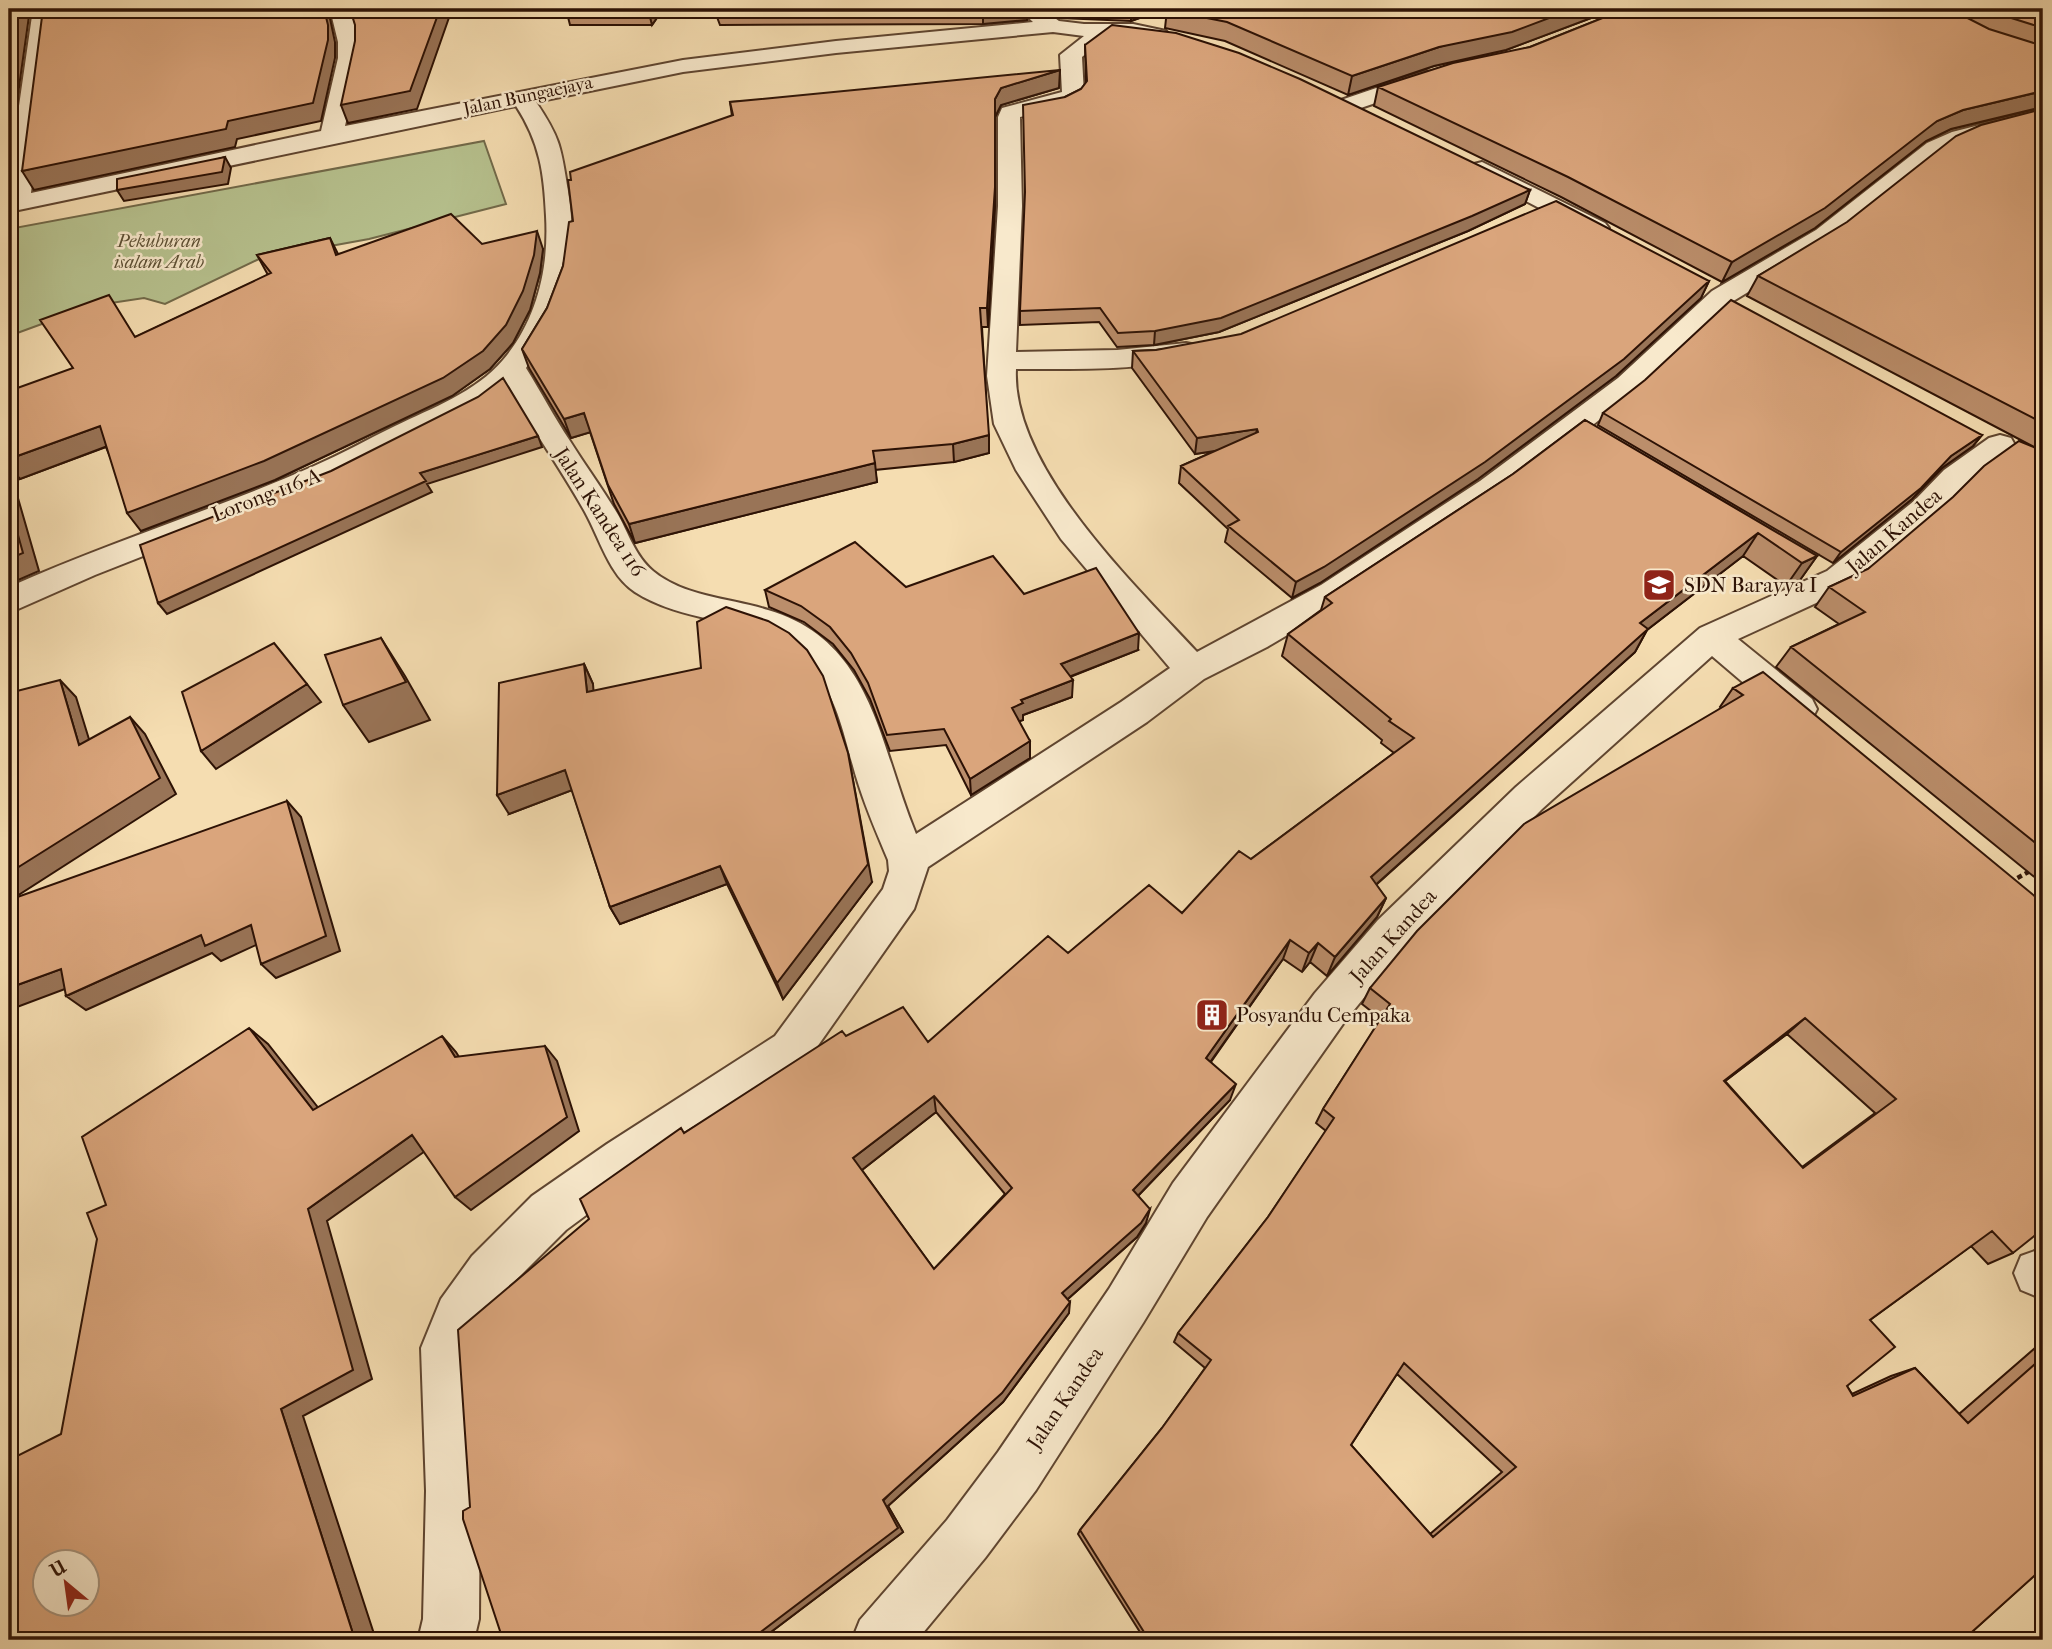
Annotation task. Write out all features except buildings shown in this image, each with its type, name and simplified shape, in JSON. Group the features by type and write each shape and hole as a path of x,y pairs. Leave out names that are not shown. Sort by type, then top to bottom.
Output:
{"street":[{"path":"13,204 43,9"},
{"path":"331,136 348,71 349,47 341,23 340,9"},
{"path":"1029,9 1053,26"},
{"path":"1165,16 1119,30 1071,55 1073,94 1064,100 1010,113 1010,206 1002,400 1014,437 1036,476 1107,574 1192,670"},
{"name":"Jalan Bungaejaya","path":"13,204 624,76 745,57 1053,26 1119,30 1184,40"},
{"path":"1349,105 1443,73"},
{"path":"1325,94 1383,121"},
{"path":"512,368 541,327 553,299 560,221 551,150 522,97"},
{"path":"446,1640 451,1619 453,1491 446,1349 458,1317 489,1273 549,1213 623,1160 790,1050 900,897 909,871 908,860 1135,712 1192,670 1255,638 1372,568 1491,488 1583,433 1628,384 1722,297 1825,235 1935,148 1960,137 2043,116"},
{"path":"1466,162 1621,242"},
{"path":"1518,219 1550,204"},
{"path":"1002,360 1063,361 1154,356 1209,347"},
{"name":"Lorong 116 A","path":"9,601 83,567 325,473 472,400 512,368"},
{"name":"Jalan Kandea 116","path":"512,368 631,568 645,583 678,599 783,625 803,638 825,659 845,692 861,729 888,812 908,860"},
{"name":"Jalan Kandea","path":"880,1640 966,1539 1017,1471 1126,1306 1189,1200 1279,1074 1392,933 1529,798 1712,637 1834,582 1925,508 1955,477 1999,444"},
{"path":"1798,561 1834,582"},
{"path":"1712,637 1828,732"}],"path":[{"path":"2009,883 2043,864"}],"green space":[{"name":"Pekuburan isalam Arab","path":"484,141 506,204 369,239 259,259 165,304 144,298 91,306 9,336 9,229"}],"place":[{"name":"SDN Barayya I","path":"1659,585"},
{"name":"Posyandu Cempaka","path":"1212,1015"}]}
